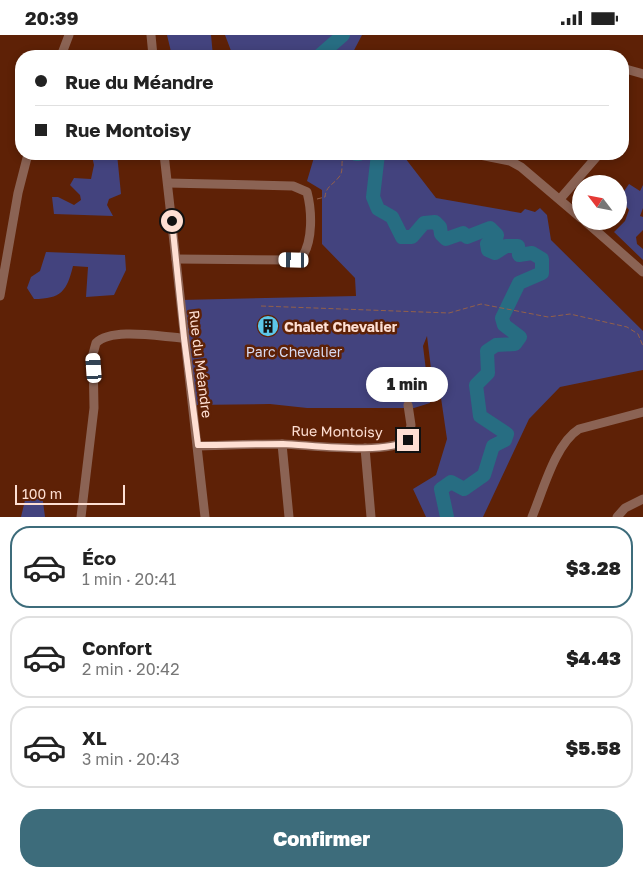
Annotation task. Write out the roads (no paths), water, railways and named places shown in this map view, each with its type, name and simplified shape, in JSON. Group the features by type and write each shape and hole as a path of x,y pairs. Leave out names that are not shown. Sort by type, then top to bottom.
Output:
{"street":[{"path":"63,50 69,35"},
{"path":"151,35 152,50"},
{"path":"629,70 643,74"},
{"path":"0,297 18,193 26,160"},
{"name":"Rue du Méandre","path":"165,160 205,517"},
{"path":"505,160 521,167 572,210"},
{"path":"560,199 594,160"},
{"path":"168,183 293,186 307,192 309,200 308,246 302,257 294,260 176,259"},
{"path":"595,230 643,273"},
{"path":"81,517 94,408 93,354 96,343 106,336 119,334 184,338"},
{"name":"Rue Montoisy","path":"198,445 282,444 365,448 401,445 408,440 411,425 408,405"},
{"path":"532,517 557,457 572,433 579,429 643,412"},
{"path":"282,444 289,517"},
{"path":"365,448 371,517"},
{"path":"617,517 625,508 643,499"}],"waterway":[{"path":"326,50 343,35"},
{"path":"377,160 373,197 378,209 392,217 402,237 412,237 424,223 435,222 446,239 463,233 467,237 490,228 497,235 496,239 487,244 488,250 495,253 506,246 518,246 519,255 532,253 542,259 542,273 519,283 502,318 504,325 520,337 515,344 496,345 487,351 488,373 476,385 480,416 507,434 505,440 493,446 484,475 464,489 451,482 441,489 447,517"}],"place":[{"name":"Chalet Chevalier","path":"268,326"}],"park label":[{"name":"Parc Chevalier","path":"294,351"}]}
